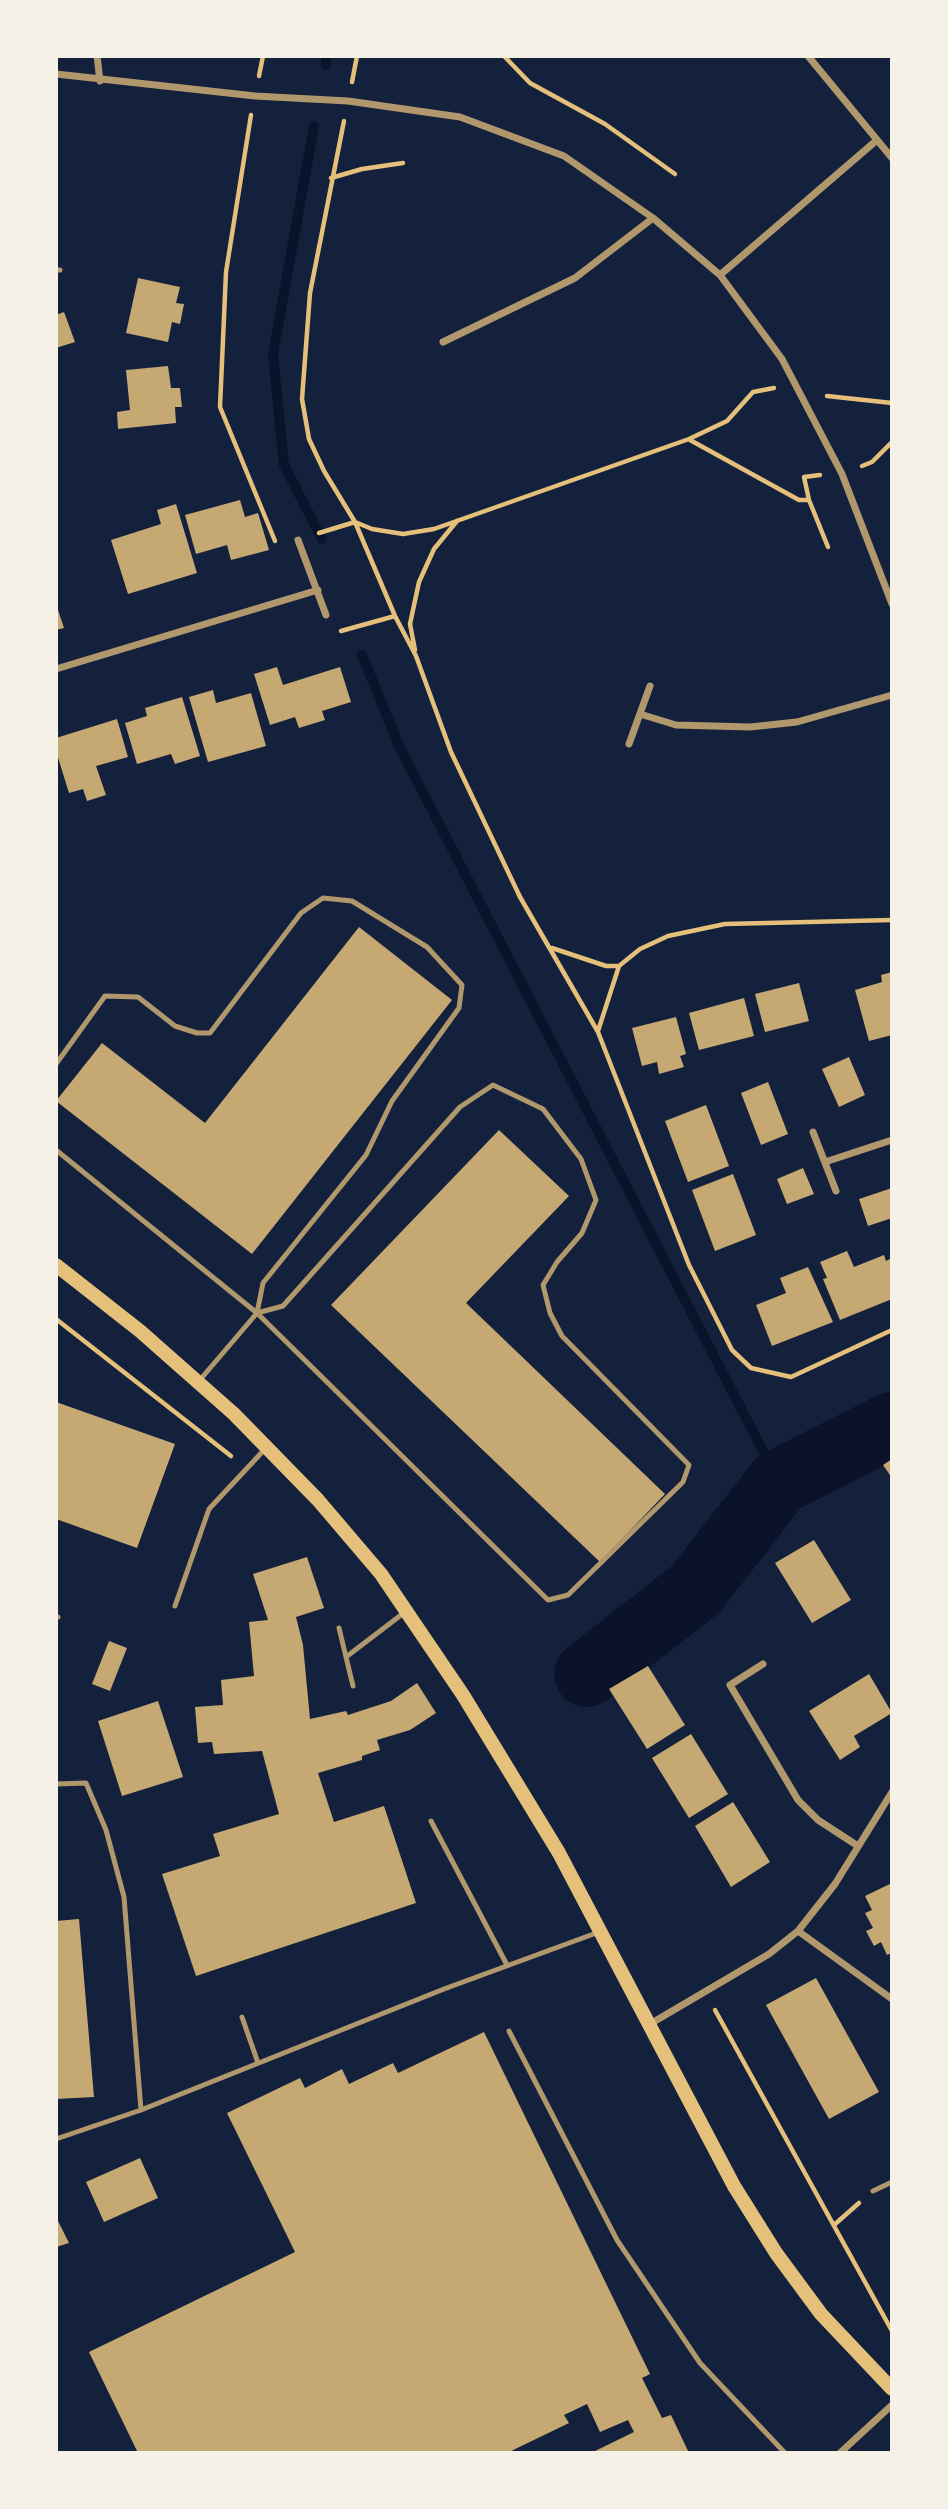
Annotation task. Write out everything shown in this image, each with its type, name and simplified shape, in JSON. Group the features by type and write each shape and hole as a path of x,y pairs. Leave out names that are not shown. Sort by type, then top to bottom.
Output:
{"main road":[{"path":"56,1265 199,1381 267,1447 354,1541 407,1611 513,1775 601,1931 734,2186 776,2253 821,2314 892,2389"}],"street":[{"path":"97,56 100,81"},
{"path":"808,56 892,158"},
{"path":"56,74 100,81 255,96 348,101 460,117 564,156 653,219 720,275 782,359 842,474 892,604"},
{"path":"720,275 877,140"},
{"path":"443,342 575,278 653,219"},
{"path":"298,540 326,615"},
{"path":"56,669 318,590"},
{"path":"629,744 650,686"},
{"path":"640,713 676,725 750,727 797,722 892,695"},
{"path":"814,1132 836,1191"},
{"path":"825,1163 892,1140"},
{"path":"763,1664 730,1685 797,1800 818,1821 858,1846"},
{"path":"650,2024 769,1954 798,1931 835,1884 892,1792"},
{"path":"798,1931 892,1999"},
{"path":"840,2453 892,2405"}],"lane":[{"path":"56,1064 105,996 138,997 175,1026 197,1033 210,1032 301,913 323,898 352,901 426,947 462,985 459,1008 392,1101 366,1155 264,1283 257,1313 199,1381"},
{"path":"56,1150 257,1313 548,1600 568,1595 683,1482 690,1465 562,1336 550,1313 543,1285 557,1262 582,1233 596,1200 581,1159 543,1109 493,1085 460,1107 283,1306 257,1313"},
{"path":"175,1606 209,1509 267,1447"},
{"path":"346,1657 407,1611"},
{"path":"339,1628 353,1686"},
{"path":"56,1784 86,1783 106,1830 124,1897 141,2110"},
{"path":"431,1821 508,1965"},
{"path":"56,2139 141,2110 601,1931"},
{"path":"242,2017 258,2063"},
{"path":"509,2031 617,2240 700,2363 785,2453"},
{"path":"873,2191 892,2182"}],"path":[{"path":"263,56 226,272 220,407 279,550 298,540 355,522 372,529 403,534 458,520 689,439 727,421 753,392 778,387 859,401 892,403"},
{"path":"504,56 530,83 605,124 675,174"},
{"path":"348,101 330,178 310,293 302,399 309,439 324,471 355,522 395,616 416,656 451,752 520,897 598,1032 689,1265 732,1350 751,1368 791,1377 892,1330"},
{"path":"330,178 362,169 403,163"},
{"path":"689,439 777,490 799,500 809,500"},
{"path":"828,547 809,500 804,477 842,474 872,462 892,442"},
{"path":"416,656 410,624 419,582 433,549 458,520"},
{"path":"326,615 331,634 395,616"},
{"path":"598,1032 619,966 640,949 668,936 725,924 892,920"},
{"path":"550,948 606,966 619,966"},
{"path":"56,1319 247,1469"},
{"path":"705,1992 892,2331"},
{"path":"834,2225 873,2191"}],"building":[{"path":"138,278 180,287 176,303 184,304 180,324 172,322 168,342 126,333"},
{"path":"64,312 75,342 56,348 56,315"},
{"path":"168,366 171,388 180,388 182,407 175,407 176,423 118,429 117,412 130,410 126,370"},
{"path":"240,500 245,517 258,513 269,550 231,560 227,545 196,554 185,515"},
{"path":"176,504 197,573 128,594 111,540 161,524 157,510"},
{"path":"56,604 64,628 56,630"},
{"path":"277,667 283,685 340,667 351,702 322,711 325,720 299,728 295,717 270,725 254,674"},
{"path":"213,690 216,703 251,693 266,746 208,762 189,697"},
{"path":"182,697 200,756 175,764 171,754 137,764 125,723 147,716 145,708"},
{"path":"117,719 128,757 96,766 106,795 87,801 83,789 69,793 56,751 56,738"},
{"path":"359,927 452,1000 252,1254 56,1101 102,1043 205,1123"},
{"path":"892,972 892,1035 869,1041 855,990 882,982 881,975"},
{"path":"799,983 809,1021 765,1032 755,994"},
{"path":"744,998 754,1036 699,1050 689,1013"},
{"path":"676,1017 686,1054 680,1056 684,1067 659,1074 657,1062 642,1066 632,1028"},
{"path":"849,1057 865,1095 839,1107 822,1069"},
{"path":"768,1082 788,1134 761,1145 741,1093"},
{"path":"706,1105 729,1166 688,1182 665,1121"},
{"path":"499,1130 569,1196 466,1303 665,1494 600,1562 331,1305"},
{"path":"803,1168 814,1194 787,1204 777,1179"},
{"path":"733,1174 756,1235 715,1251 692,1190"},
{"path":"892,1188 892,1218 868,1226 859,1199"},
{"path":"847,1251 854,1267 884,1255 886,1261 892,1258 892,1299 840,1320 823,1279 827,1278 820,1262"},
{"path":"808,1267 833,1322 772,1346 756,1305 786,1293 780,1278"},
{"path":"56,1402 175,1444 137,1548 56,1519"},
{"path":"892,1459 892,1478 883,1465"},
{"path":"814,1540 851,1600 812,1623 775,1563"},
{"path":"307,1557 324,1608 296,1617 303,1645 310,1719 346,1711 348,1715 391,1701 417,1683 436,1713 410,1730 377,1740 380,1750 362,1756 362,1760 318,1773 334,1822 384,1806 416,1903 196,1976 162,1874 220,1856 213,1834 279,1814 262,1751 214,1754 212,1742 198,1743 195,1707 223,1705 221,1680 254,1676 249,1622 268,1620 253,1574"},
{"path":"109,1641 127,1648 110,1691 92,1684"},
{"path":"648,1666 685,1725 647,1749 609,1689"},
{"path":"869,1674 892,1713 854,1736 860,1747 840,1760 809,1711"},
{"path":"158,1701 183,1777 122,1796 98,1721"},
{"path":"691,1734 728,1794 689,1818 652,1758"},
{"path":"733,1802 770,1862 731,1887 695,1826"},
{"path":"892,1883 892,1953 887,1955 881,1942 874,1946 866,1931 873,1928 865,1913 872,1910 865,1896"},
{"path":"79,1919 94,2097 56,2099 56,1921"},
{"path":"816,1978 879,2092 829,2119 766,2005"},
{"path":"484,2032 650,2374 642,2378 662,2418 671,2415 689,2453 591,2453 634,2432 628,2420 600,2432 587,2404 564,2415 569,2423 507,2453 138,2453 89,2352 295,2252 227,2113 300,2078 305,2088 342,2069 349,2084 393,2063 398,2073"},
{"path":"140,2158 158,2198 104,2222 86,2182"},
{"path":"56,2217 69,2243 56,2247"}],"waterway":[{"path":"326,56 326,65"},
{"path":"314,126 273,354 284,465 322,539"},
{"path":"362,655 399,746 779,1482"},
{"path":"587,1674 696,1589 779,1482 892,1425"}]}
